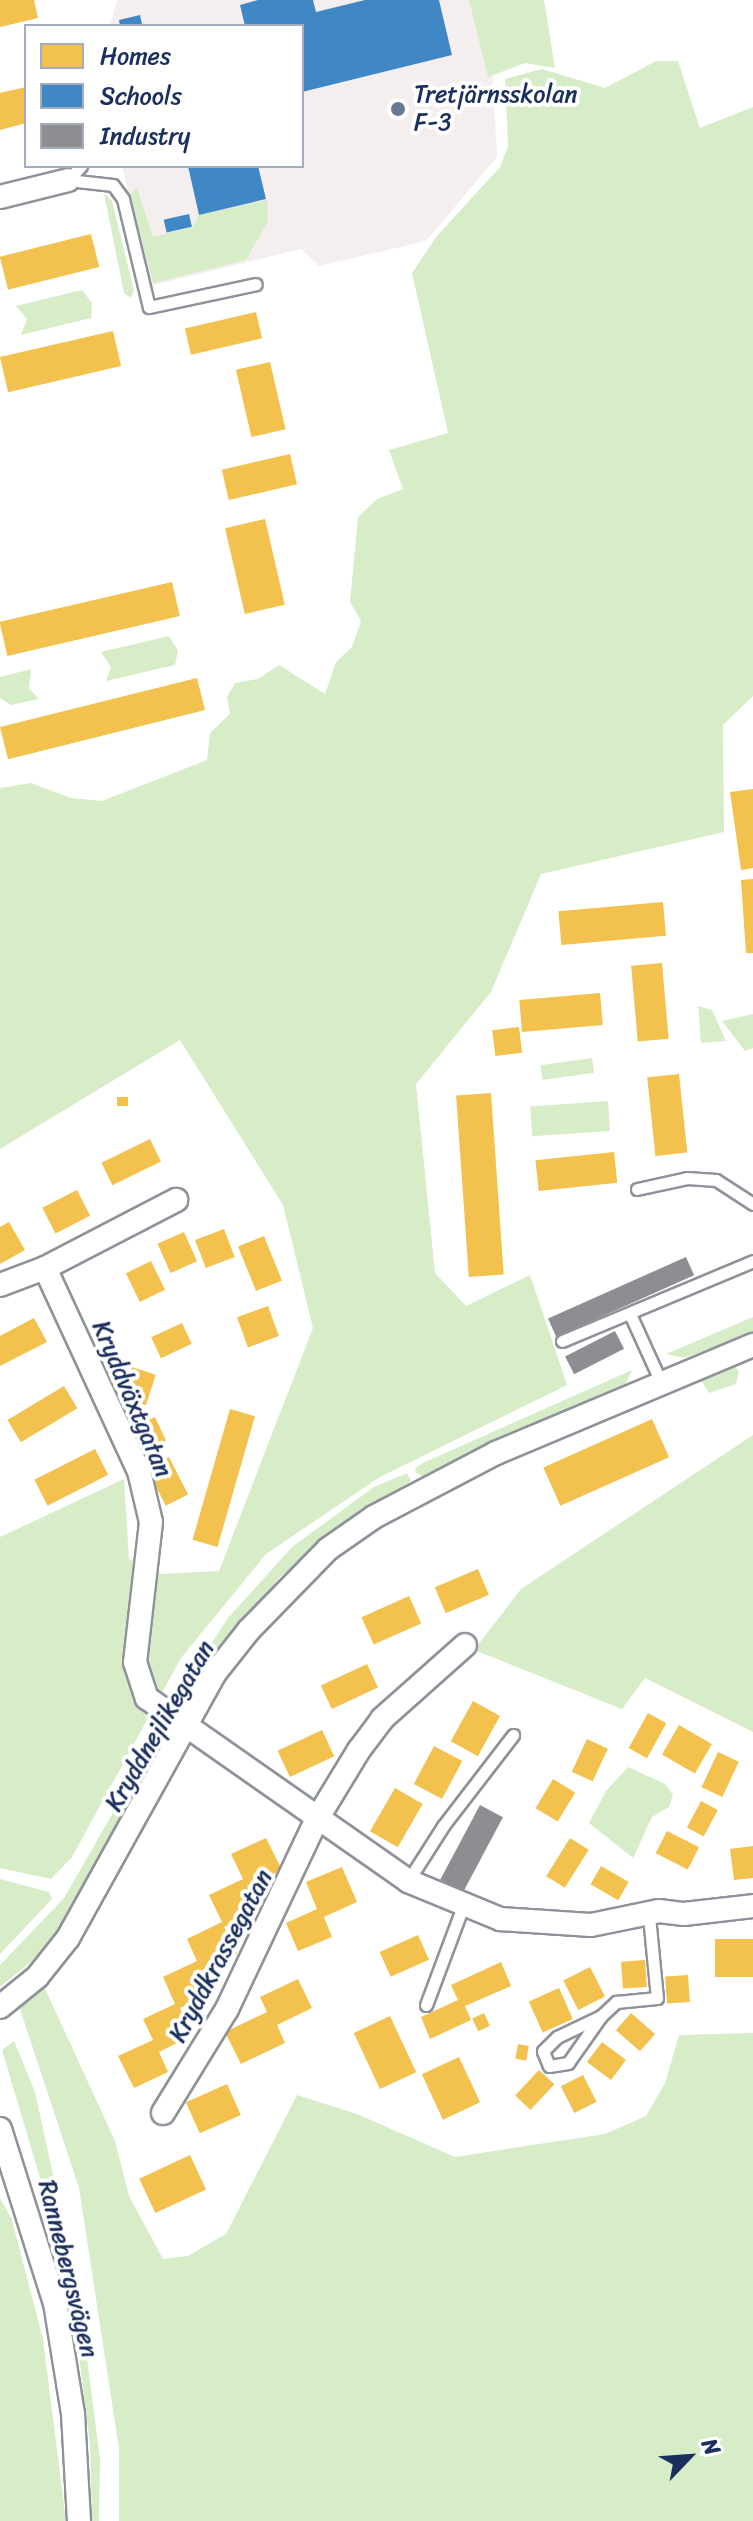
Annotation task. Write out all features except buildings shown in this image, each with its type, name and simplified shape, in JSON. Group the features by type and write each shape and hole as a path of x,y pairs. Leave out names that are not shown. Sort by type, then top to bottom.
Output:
{"street":[{"path":"0,197 74,173"},
{"path":"0,1285 45,1268 176,1200"},
{"name":"Kryddväxtgatan","path":"45,1268 144,1489 151,1522 135,1662 140,1683 147,1698 185,1725"},
{"name":"Kryddnejlikegatan","path":"0,2007 37,1977 68,1938 185,1725 249,1630 328,1549 406,1499 660,1380 753,1345"},
{"name":"Kryddkrassegatan","path":"163,2113 227,2009 317,1819 382,1719 465,1645"},
{"path":"185,1725 408,1881 500,1919 556,1926 753,1906"},
{"name":"Rannebergsvägen","path":"0,2129 55,2303 73,2414 79,2521"}],"lane":[{"path":"74,173 113,185 123,199 149,307 256,284"},
{"path":"637,1189 687,1178 716,1180 753,1204"},
{"path":"562,1341 753,1261"},
{"path":"630,1314 660,1380"},
{"path":"408,1881 443,1826 513,1735"},
{"path":"426,2005 463,1906"},
{"path":"601,2016 549,2042 543,2051 549,2066 568,2063 601,2016 616,2002 657,1998 649,1916"}],"shaded area":[{"name":"Tretjärnsskolan F-3","path":"117,0 476,0 492,62 497,157 426,241 319,266 301,249 150,286 122,168 304,168 304,24 111,24"}],"green space":[{"path":"469,0 544,0 555,68 525,63 488,77"},
{"path":"656,61 678,61 700,128 753,107 753,696 723,725 724,832 541,874 491,992 416,1084 435,1273 466,1306 530,1275 567,1385 380,1477 266,1554 181,1658 72,1857 51,1879 0,1868 0,1537 124,1479 129,1559 160,1574 219,1571 313,1328 283,1205 180,1040 0,1149 0,788 31,783 71,798 102,801 207,760 210,733 230,714 227,697 235,683 258,679 279,665 325,694 336,662 352,647 361,621 350,602 358,517 377,499 403,489 389,450 448,433 412,273 437,236 500,167 508,146 505,79 542,69 605,88"},
{"path":"137,188 153,237 193,227 199,215 267,200 268,221 246,260 153,283 130,195"},
{"path":"104,193 112,201 134,291 131,298 124,293"},
{"path":"82,290 92,303 91,318 21,335 27,319 16,306"},
{"path":"169,636 178,651 175,665 106,681 111,667 101,652"},
{"path":"31,669 29,688 39,699 11,705 0,698 0,677"},
{"path":"698,1006 712,1010 726,1041 701,1043"},
{"path":"753,1014 753,1048 745,1051 722,1021"},
{"path":"592,1058 594,1073 543,1080 541,1065"},
{"path":"608,1101 610,1131 532,1136 530,1106"},
{"path":"753,1317 753,1333 684,1358 666,1354"},
{"path":"733,1362 739,1372 736,1384 709,1393 699,1376"},
{"path":"632,1370 625,1385 422,1476 416,1473 415,1468 425,1462"},
{"path":"753,1435 753,1732 645,1678 622,1709 474,1650 521,1589"},
{"path":"407,1473 411,1481 332,1532 279,1578 205,1669 196,1667 228,1618 292,1547 374,1487"},
{"path":"145,1757 153,1763 66,1919 32,1961 0,1987 0,1965 64,1898"},
{"path":"628,1767 665,1784 673,1794 669,1807 652,1817 633,1858 589,1823 606,1791"},
{"path":"0,1879 49,1892 52,1899 0,1954"},
{"path":"43,1984 115,2141 129,2196 163,2259 188,2256 226,2234 297,2095 357,2114 455,2157 605,2134 646,2116 665,2083 679,2035 753,2033 753,2521 119,2521 119,2449 79,2188 20,2009"},
{"path":"14,2041 35,2092 78,2289 100,2459 99,2521 92,2521 90,2445 69,2275 2,2050"},
{"path":"0,2198 12,2220 43,2339 66,2521 0,2521"}],"place":[{"name":"Tretjärnsskolan F-3","path":"398,109"}]}
